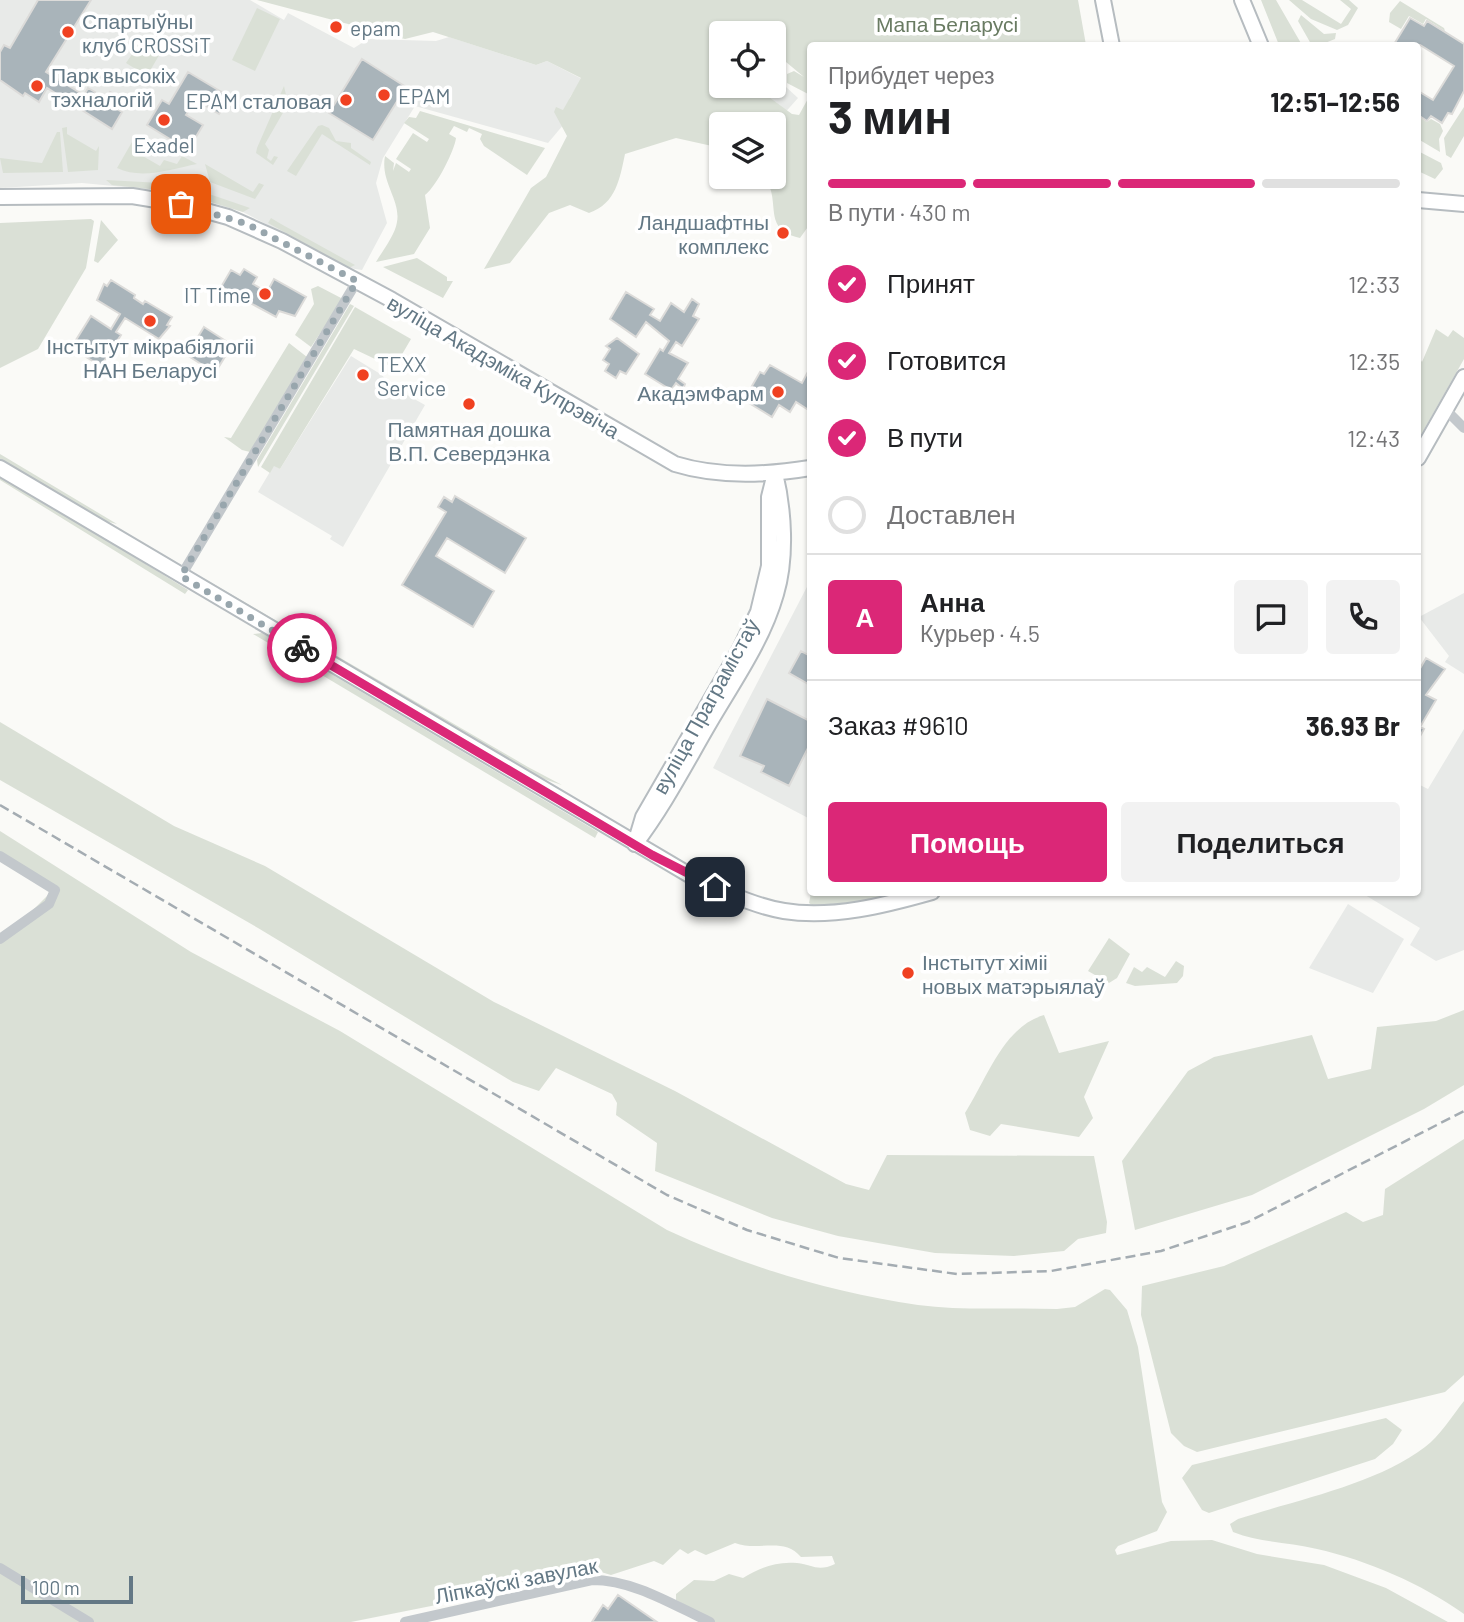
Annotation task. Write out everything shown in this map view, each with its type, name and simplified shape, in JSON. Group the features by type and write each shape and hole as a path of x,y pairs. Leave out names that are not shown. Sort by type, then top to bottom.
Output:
{"main road":[{"path":"1103,0 1111,42"},
{"path":"1242,0 1259,42"},
{"name":"вуліца Акадэміка Купрэвіча","path":"0,197 88,194 132,196 181,204 247,224 475,346 675,464 700,470 775,473 807,468"},
{"path":"1421,200 1464,204"},
{"path":"1421,453 1464,377"},
{"path":"0,468 698,880 752,902 783,911 815,912 869,907 915,896"},
{"name":"вуліца Праграмістаў","path":"635,845 643,817 740,649 758,612 769,566 769,497 775,473"}],"street":[{"path":"181,576 357,281"},
{"path":"1446,410 1464,428"},
{"path":"0,856 55,890 50,904 0,939"},
{"path":"0,1568 89,1622"},
{"name":"Ліпкаўскі завулак","path":"405,1622 593,1580 622,1584 710,1622"}],"shaded area":[{"path":"0,0 250,0 284,20 288,13 354,48 368,39 436,41 449,37 536,65 547,61 582,79 570,97 564,124 548,143 415,106 383,158 376,183 387,223 362,270 349,268 243,212 178,192 82,183 0,188"},
{"path":"786,87 798,98 786,112 767,112 759,98 786,98"},
{"path":"351,356 382,375 391,386 425,405 343,547 330,539 332,536 258,492 274,465 280,469"},
{"path":"807,587 807,817 713,768"},
{"path":"1464,593 1464,674 1445,662 1449,656 1421,620 1421,616"},
{"path":"1464,729 1464,950 1436,961 1410,945 1420,928 1367,896 1421,896 1421,786 1428,789"},
{"path":"1348,904 1404,939 1373,993 1309,968"}],"green space":[{"name":"Мапа Беларусі","path":"257,0 1078,0 1085,42 807,42 807,93 787,83 787,74 794,71 804,77 786,62 786,21 709,21 709,98 770,98 792,114 799,115 807,100 807,228 800,238 780,228 776,221 770,189 786,189 786,112 709,112 709,145 676,138 625,154 615,189 611,197 598,209 589,213 570,205 549,213 510,263 484,269 531,188 546,177 567,136 554,112 556,107 563,110 581,78 547,61 536,65 433,32 405,39"},
{"path":"1261,0 1276,0 1300,42 1278,42"},
{"path":"1289,0 1302,0 1341,24 1351,9 1340,0 1349,0 1358,8 1348,25 1337,30 1311,19"},
{"path":"1400,1 1445,31 1426,19 1423,24 1409,16 1401,29 1389,22 1390,13"},
{"path":"257,8 280,19 255,71 232,60"},
{"path":"1301,15 1324,34 1336,33 1335,39 1310,42 1298,21"},
{"path":"145,35 165,45 147,76 126,63"},
{"path":"284,86 288,104 265,144 269,150 267,158 271,161 274,156 278,157 273,165 256,153"},
{"path":"1464,107 1464,136 1451,158 1446,155 1444,138"},
{"path":"420,111 545,148 527,175 484,146 480,139 482,134 469,128 467,132 454,126 449,134 456,138 452,150 440,176 425,195 430,228 414,254 376,262 397,222 396,206 385,174 385,156 394,163 393,171 396,163 409,172 411,169 396,159 413,133 427,142 429,139 404,123 409,117 416,118"},
{"path":"1421,118 1440,124 1443,131 1439,139 1440,152 1421,141"},
{"path":"318,126 329,128 336,141 351,143 351,148 371,162 370,165 322,134 296,176 287,171"},
{"path":"67,127 67,134 96,151 99,146 98,170 68,172 62,128"},
{"path":"57,132 60,132 63,172 3,173 0,158 42,163"},
{"path":"132,142 137,147 134,151 160,166 164,160 177,164 182,156 197,164 146,173 117,168"},
{"path":"1421,153 1441,163 1443,169 1435,179 1421,172"},
{"path":"205,164 253,192 259,183 264,185 255,199 210,182"},
{"path":"106,180 180,184 250,208 243,212 178,192 112,185"},
{"path":"271,218 355,265 349,268 268,223"},
{"path":"101,220 118,240 98,263 94,261"},
{"path":"94,221 86,268 38,349 0,368 0,223"},
{"path":"417,258 447,277 447,281 453,281 443,298 383,267"},
{"path":"318,286 343,299 311,347 295,335 314,304 311,289"},
{"path":"350,304 354,306 258,467 257,460"},
{"path":"355,307 411,339 394,368 354,349 280,469 274,466 270,473 261,467"},
{"path":"1436,329 1448,337 1453,330 1464,338 1464,359 1421,435 1421,360"},
{"path":"289,343 307,357 250,452 242,450 224,437 231,438"},
{"path":"0,454 117,524 101,520 0,459"},
{"path":"0,474 188,590 185,594 0,480"},
{"path":"203,578 562,785 541,778 202,582"},
{"path":"262,633 598,832 595,838 253,634"},
{"path":"0,722 174,826 265,866 494,1002 675,1091 846,1184 869,1190 887,1155 1094,1156 1107,1222 1106,1233 1078,1239 1064,1251 1014,1256 935,1253 838,1236 772,1218 655,1171 657,1143 616,1115 617,1103 612,1094 556,1068 539,1091 513,1082 258,928 0,780"},
{"path":"0,831 191,952 340,1031 667,1230 697,1243 758,1267 821,1285 918,1305 1057,1309 1075,1307 1105,1289 1110,1290 1127,1310 1138,1347 1162,1502 1167,1512 1157,1531 1118,1546 1115,1550 1117,1555 1171,1541 1212,1540 1257,1554 1324,1565 1386,1588 1448,1622 715,1622 676,1600 676,1594 694,1580 714,1581 729,1574 743,1578 762,1568 782,1563 820,1568 835,1564 832,1556 801,1557 786,1547 735,1543 706,1555 695,1550 688,1554 680,1549 663,1565 654,1561 611,1575 601,1572 351,1622 0,1622 0,943 56,887 0,853"},
{"path":"810,896 884,896 849,903 809,903"},
{"path":"1109,938 1130,954 1117,978 1109,983 1088,971"},
{"path":"1176,961 1184,966 1183,976 1177,983 1135,986 1126,983 1134,967 1142,972 1147,967 1165,977"},
{"path":"1464,1010 1464,1085 1424,1109 1252,1195 1135,1230 1122,1161 1188,1071 1214,1057 1312,1035 1328,1079 1371,1069 1377,1027 1436,1021"},
{"path":"1044,1015 1059,1053 1109,1041 1084,1097 1093,1118 1079,1137 1001,1124 990,1136 970,1130 965,1113 997,1056 1017,1031"},
{"path":"1464,1139 1464,1375 1445,1392 1197,1452 1184,1446 1171,1433 1141,1315 1142,1286 1224,1266 1346,1212 1363,1222 1383,1215 1385,1189"},
{"path":"1464,1401 1464,1614 1394,1574 1356,1560 1233,1532 1230,1524 1238,1519 1360,1481 1406,1460 1436,1437"},
{"path":"1386,1418 1402,1430 1393,1444 1375,1459 1209,1513 1202,1510 1182,1478 1192,1465"}],"building":[{"path":"38,0 91,0 46,72 84,95 88,88 95,92 91,99 102,105 110,92 116,95 110,105 122,112 112,129 47,88 39,102 25,93 23,96 0,80 0,52 4,45 10,48"},
{"path":"1410,18 1424,26 1427,21 1464,44 1464,91 1452,114 1448,113 1442,123 1431,116 1427,121 1421,117 1421,93 1433,100 1454,66 1421,46 1421,42 1395,42"},
{"name":"EPAM","path":"362,59 406,87 373,140 329,113"},
{"path":"188,72 230,97 219,114 196,100 186,115 203,125 188,150 147,125 162,100 169,104"},
{"name":"IT Time","path":"244,269 257,277 253,284 267,292 274,279 306,297 295,316 279,311 276,317 221,287 231,270 240,275"},
{"name":"Інстытут мікрабіялогіі НАН Беларусі","path":"111,280 135,295 134,298 143,304 145,301 172,317 167,325 170,326 159,339 125,318 116,332 121,335 101,366 71,348 91,316 111,329 120,314 97,300 104,284 107,286"},
{"path":"626,292 654,309 650,315 660,321 671,303 684,312 692,299 699,304 693,316 699,319 682,346 676,342 669,353 688,363 678,379 685,384 683,389 676,383 671,390 645,374 660,349 663,351 669,341 646,322 636,337 610,319"},
{"path":"204,327 232,345 215,373 187,355"},
{"path":"617,338 639,354 626,374 620,371 616,378 605,371 609,364 603,360 610,349 606,346"},
{"name":"АкадэмФарм","path":"770,365 802,383 807,374 807,409 796,402 790,412 779,405 772,417 744,400 760,372 764,374"},
{"path":"455,496 526,538 505,573 447,538 436,556 494,591 473,627 402,585 446,512 438,507 444,497 452,502"},
{"path":"801,651 807,654 807,683 789,673"},
{"path":"1426,658 1445,669 1426,695 1436,700 1421,725 1421,667"},
{"path":"767,699 807,719 807,750 789,786 761,772 764,766 740,756"},
{"path":"618,1595 657,1622 592,1622 603,1605 608,1609"}],"railway":[{"path":"0,805 667,1195 747,1230 839,1258 957,1274 1051,1271 1161,1251 1248,1222 1464,1111"}],"way so far":[{"path":"181,204 228,216 247,224 357,281 181,576 302,648"}],"place":[{"name":"epam","path":"336,27"},
{"name":"Спартыўны клуб CROSSiT","path":"68,32"},
{"name":"Парк высокіх тэхналогій","path":"37,86"},
{"name":"EPAM","path":"384,95"},
{"name":"EPAM сталовая","path":"346,100"},
{"name":"Exadel","path":"164,120"},
{"name":"Ландшафтны комплекс","path":"783,233"},
{"name":"IT Time","path":"265,294"},
{"name":"Інстытут мікрабіялогіі НАН Беларусі","path":"150,321"},
{"name":"TEXX Service","path":"363,375"},
{"name":"АкадэмФарм","path":"778,392"},
{"name":"Памятная дошка В.П. Севердэнка","path":"469,404"},
{"name":"Інстытут хіміі новых матэрыялаў","path":"908,973"}],"route":[{"path":"302,648 652,855 715,887"}]}
